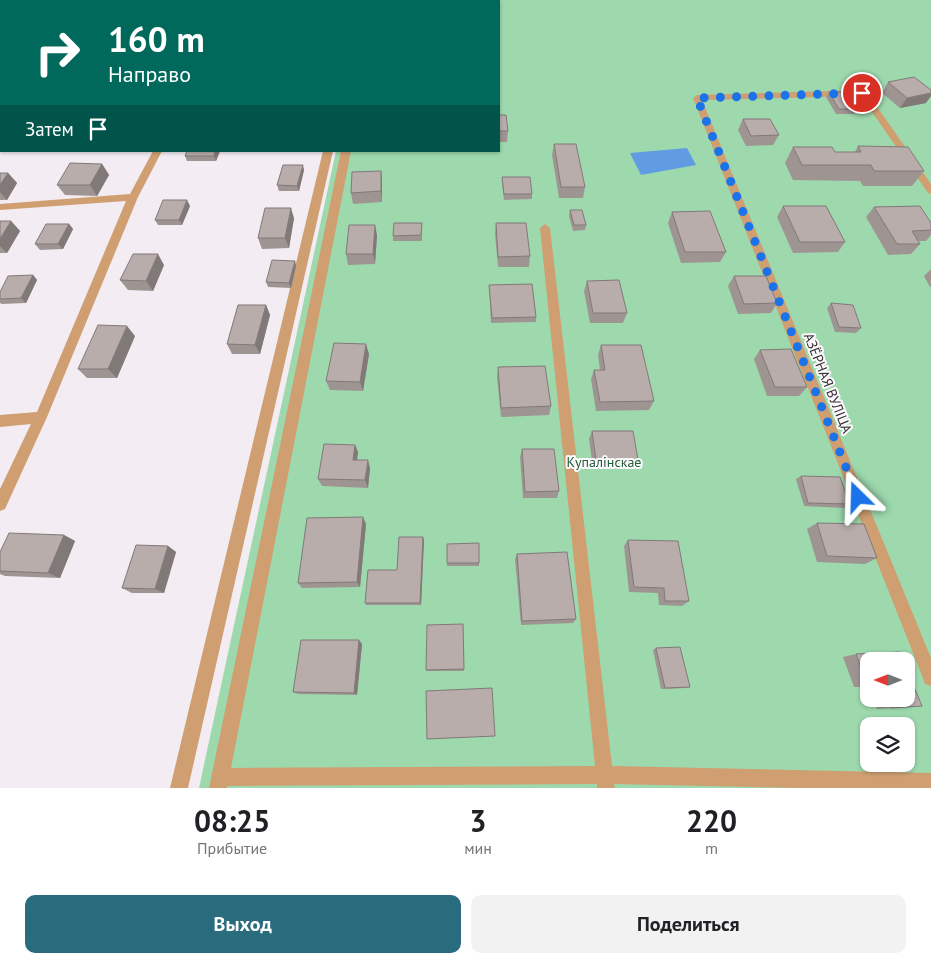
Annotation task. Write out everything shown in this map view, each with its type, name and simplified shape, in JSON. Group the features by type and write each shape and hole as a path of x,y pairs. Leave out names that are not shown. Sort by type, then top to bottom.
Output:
{"street":[{"name":"АЗЁРНАЯ ВУЛІЦА","path":"931,191 862,93 697,98 931,678"},
{"path":"0,504 41,416 133,197 157,152"},
{"path":"179,788 328,152"},
{"path":"346,152 219,783 931,782"},
{"path":"0,207 133,197"},
{"path":"545,228 605,782"},
{"path":"0,421 41,416"}],"green space":[{"name":"Купалінскае","path":"500,0 931,0 931,788 199,788 336,152 500,152"}],"water":[{"path":"687,148 696,165 641,175 630,153"}],"building":[{"path":"914,77 931,90 931,93 907,98 888,82"},
{"path":"829,92 847,92 857,109 839,109"},
{"path":"500,115 506,115 508,131 500,131"},
{"path":"743,119 770,119 779,135 751,136"},
{"path":"554,144 576,144 585,187 561,187"},
{"path":"858,146 908,147 924,171 874,171 871,165 802,165 793,147 832,147 835,152 861,152"},
{"path":"187,152 215,152 214,156 185,156"},
{"path":"70,163 102,164 90,185 57,185"},
{"path":"283,165 303,165 297,186 277,185"},
{"path":"381,171 381,191 351,193 352,172"},
{"path":"0,173 8,173 0,185"},
{"path":"502,177 530,177 532,194 504,194"},
{"path":"163,200 187,200 179,220 155,220"},
{"path":"783,206 826,206 845,242 800,242"},
{"path":"920,206 931,223 931,230 912,231 920,244 897,244 874,207"},
{"path":"265,208 291,208 285,238 258,238"},
{"path":"570,210 582,210 586,225 574,225"},
{"path":"710,211 726,252 685,252 672,212"},
{"path":"0,221 11,221 0,239"},
{"path":"394,223 422,223 421,235 393,236"},
{"path":"496,223 526,223 530,256 498,257"},
{"path":"46,224 69,224 58,244 35,244"},
{"path":"349,225 375,225 373,254 346,254"},
{"path":"133,254 158,254 146,281 120,280"},
{"path":"272,260 295,261 289,283 266,282"},
{"path":"33,275 21,298 0,299 0,292 8,276"},
{"path":"734,276 766,276 777,303 744,304"},
{"path":"619,280 627,313 593,313 587,281"},
{"path":"532,284 536,317 492,318 489,285"},
{"path":"831,303 853,305 861,328 839,327"},
{"path":"238,305 266,305 255,345 227,344"},
{"path":"98,325 127,326 108,369 78,369"},
{"path":"334,343 366,344 360,382 326,381"},
{"path":"601,345 641,345 654,401 600,402 594,370 605,370"},
{"path":"791,349 807,387 775,387 760,350"},
{"path":"545,366 551,406 501,408 498,367"},
{"path":"592,431 633,431 638,460 596,460"},
{"path":"324,444 355,445 353,460 368,460 365,480 318,479"},
{"path":"522,449 554,449 559,491 525,492"},
{"path":"801,476 840,477 850,504 808,503"},
{"path":"363,517 357,582 298,583 307,518"},
{"path":"817,523 864,524 877,558 827,556"},
{"path":"9,533 64,535 48,573 0,571 0,552"},
{"path":"399,537 423,537 420,603 365,603 368,570 397,570"},
{"path":"628,540 678,541 689,601 665,601 664,588 634,587"},
{"path":"479,543 479,563 447,563 447,544"},
{"path":"136,545 168,546 155,589 122,588"},
{"path":"567,552 576,619 522,621 517,554"},
{"path":"463,624 464,669 426,670 427,625"},
{"path":"301,640 359,640 354,693 293,692"},
{"path":"680,647 690,687 665,688 656,648"},
{"path":"856,654 860,654 860,665"},
{"path":"492,688 495,736 427,739 426,691"},
{"path":"915,689 922,706 915,706"}],"route":[{"path":"858,497 697,98 862,93"}]}
